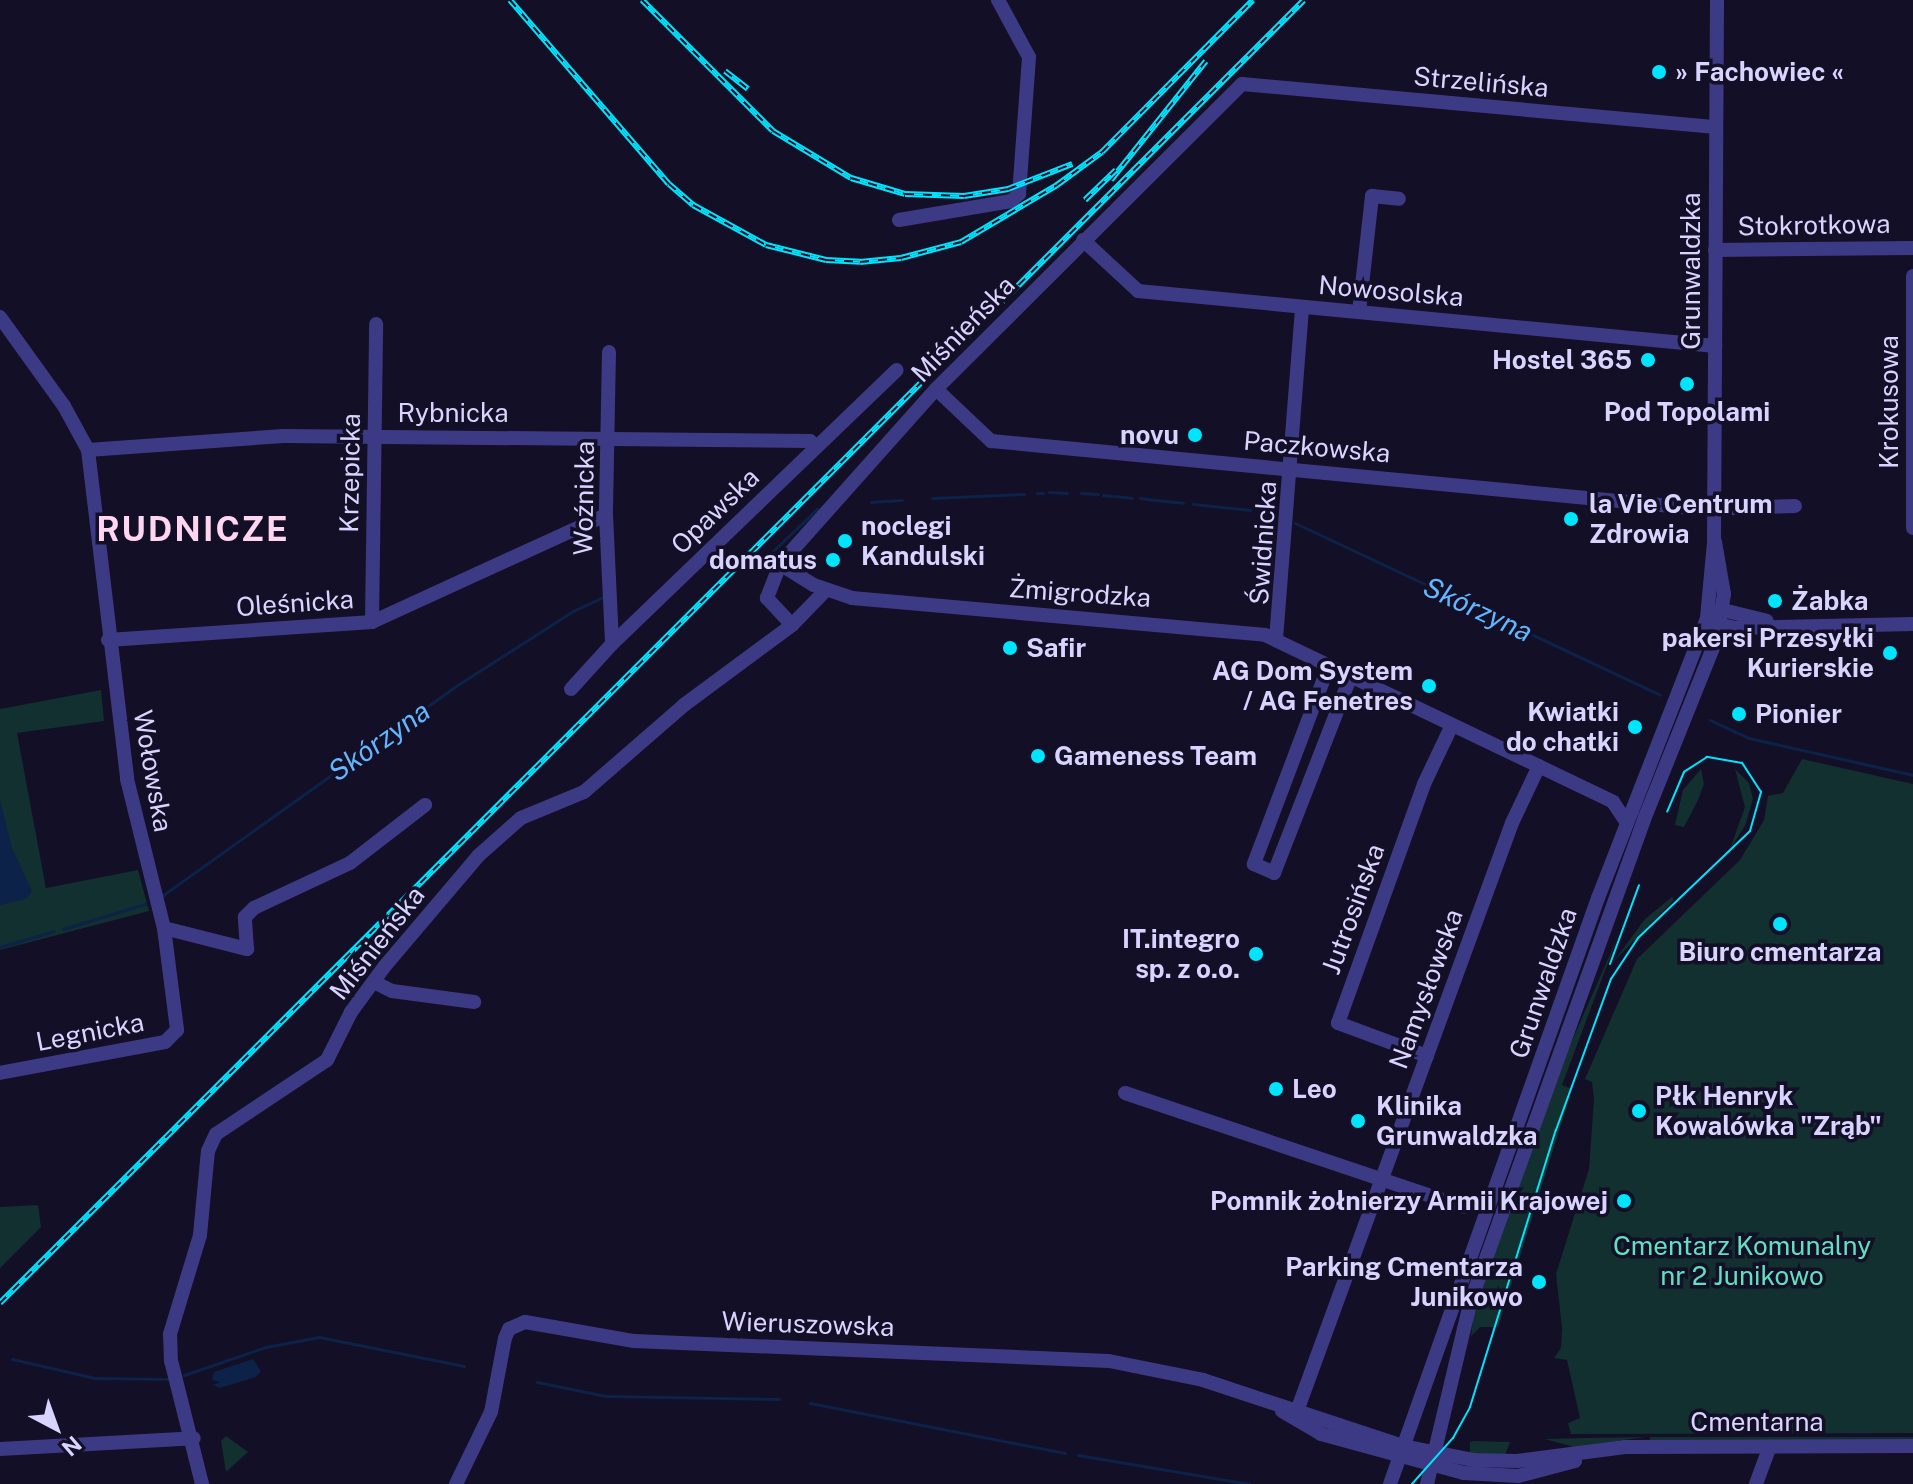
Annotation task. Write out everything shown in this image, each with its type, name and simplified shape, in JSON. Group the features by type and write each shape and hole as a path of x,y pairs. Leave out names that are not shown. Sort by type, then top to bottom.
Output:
{"street":[{"path":"899,220 1011,201 1019,194 1029,57 998,0"},
{"name":"Grunwaldzka","path":"1427,1484 1470,1303 1713,623 1717,0"},
{"name":"Strzelińska","path":"1242,84 1716,127"},
{"name":"Miśnieńska","path":"792,625 767,598 780,564 936,389 1242,84"},
{"path":"1359,312 1372,196 1399,199"},
{"name":"Nowosolska","path":"1083,240 1138,291 1715,346"},
{"name":"Stokrotkowa","path":"1715,250 1913,248"},
{"name":"Krokusowa","path":"1913,276 1913,528"},
{"name":"Świdnicka","path":"1276,639 1292,468 1302,307"},
{"name":"Wołowska","path":"0,317 64,406 88,450 108,640 127,779 164,928"},
{"name":"Krzepicka","path":"372,622 376,324"},
{"name":"Woźnicka","path":"609,352 606,515 612,644"},
{"name":"Opawska","path":"571,689 612,644 897,370"},
{"name":"Paczkowska","path":"936,389 991,441 1714,509 1791,506"},
{"name":"Rybnicka","path":"88,450 284,436 810,441 816,447"},
{"name":"Oleśnicka","path":"108,640 372,622 606,515"},
{"name":"Grunwaldzka","path":"1714,542 1722,561 1723,610"},
{"name":"Żmigrodzka","path":"780,564 826,590 852,598 1193,626 1276,639 1613,802"},
{"name":"Miśnieńska","path":"202,1484 194,1438 171,1361 170,1334 200,1235 211,1142 220,1130 327,1060 374,982 478,856 521,818 584,792 684,705 792,625 826,590"},
{"path":"1713,623 1723,610 1785,625"},
{"path":"1713,623 1913,624"},
{"name":"Grunwaldzka","path":"1390,1484 1639,791 1713,623"},
{"path":"1329,665 1254,864 1274,873 1351,675"},
{"name":"Jutrosińska","path":"1427,1056 1338,1023 1424,784 1452,725"},
{"name":"Namysłowska","path":"1297,1411 1512,823 1539,766"},
{"path":"1627,823 1613,802 1639,791"},
{"path":"164,928 247,949 245,917 254,908 350,863 425,805"},
{"name":"Legnicka","path":"0,1073 171,1039 177,1030 164,928"},
{"path":"374,982 392,991 474,1002"},
{"path":"1125,1093 1463,1207"},
{"name":"Wieruszowska","path":"456,1484 491,1412 505,1338 509,1329 525,1322 634,1341 1094,1359 1177,1373 1297,1411 1401,1452"},
{"name":"Wieruszowska","path":"1269,1403 1321,1434 1432,1461"},
{"path":"0,1449 194,1438"},
{"path":"1756,1484 1770,1446"},
{"name":"Cmentarna","path":"1432,1461 1517,1461 1602,1451 1913,1446"}],"green space":[{"path":"101,690 104,721 17,733 46,888 138,870 149,911 0,950 0,709"},
{"name":"Cmentarz Komunalny nr 2 Junikowo","path":"1802,759 1913,784 1913,1433 1571,1434 1568,1423 1580,1418 1567,1360 1554,1358 1561,1348 1562,1328 1556,1274 1589,1169 1594,1099 1592,1082 1585,1079 1637,959 1740,860 1764,820 1768,796 1783,793"},
{"path":"1701,769 1704,784 1698,800 1684,827 1675,825 1683,790"},
{"path":"1735,769 1749,783 1753,799 1745,826 1730,849 1745,807"},
{"path":"1672,897 1674,900 1614,961 1645,919"},
{"path":"1618,936 1562,1085 1572,1089 1498,1327 1480,1327 1471,1336 1474,1312 1564,1059"},
{"path":"38,1205 41,1227 0,1268 0,1207"},
{"path":"226,1436 248,1452 226,1472 221,1441"},
{"path":"1645,1437 1574,1447 1545,1439 1584,1438"},
{"path":"1650,1437 1913,1437 1913,1440 1650,1440"},
{"path":"1470,1442 1510,1442 1505,1455 1470,1453"}],"water":[{"path":"0,800 12,848 32,891 26,899 0,905"},
{"path":"253,1359 261,1371 256,1377 220,1388 213,1385 220,1382 212,1380 214,1372"}],"waterway":[{"name":"Skórzyna","path":"1049,492 1067,493"},
{"name":"Skórzyna","path":"1037,493 1043,493"},
{"name":"Skórzyna","path":"1081,493 1098,494"},
{"name":"Skórzyna","path":"932,498 1024,494"},
{"name":"Skórzyna","path":"1103,495 1112,496"},
{"name":"Skórzyna","path":"1115,496 1132,498"},
{"name":"Skórzyna","path":"1140,498 1154,500"},
{"name":"Skórzyna","path":"886,501 902,500"},
{"name":"Skórzyna","path":"1156,500 1183,503"},
{"name":"Skórzyna","path":"871,502 884,501"},
{"name":"Skórzyna","path":"1193,504 1251,510"},
{"name":"Skórzyna","path":"773,551 817,509"},
{"name":"Skórzyna","path":"1295,523 1660,695"},
{"name":"Skórzyna","path":"163,895 456,686 573,611 603,597"},
{"name":"Skórzyna","path":"1710,720 1749,738 1913,775"},
{"name":"Skórzyna","path":"63,929 145,904"},
{"name":"Skórzyna","path":"0,947 54,931"},
{"path":"184,1375 266,1347 319,1337 464,1366"},
{"path":"12,1359 95,1378 169,1379"},
{"path":"537,1382 606,1396 779,1399"},
{"path":"810,1403 1065,1453"},
{"path":"1078,1455 1250,1484"}],"tram line":[{"path":"1412,1484 1453,1438 1470,1407 1556,1130 1611,979 1638,938 1750,831 1761,792 1742,763 1707,757 1684,772 1667,812"},
{"path":"1610,964 1639,885"}],"railway":[{"path":"510,0 669,184 693,205 766,245 826,260 860,262 901,258 961,242 1057,185 1102,152 1253,0"},
{"path":"642,0 773,131 851,178 905,194 964,196 1008,189 1072,164"},
{"path":"0,1303 1304,0"},
{"path":"1111,180 1206,61"},
{"path":"725,71 748,89"},
{"path":"1085,200 1116,170"}],"place":[{"name":"» Fachowiec «","path":"1659,72"},
{"name":"Hostel 365","path":"1648,360"},
{"name":"Pod Topolami","path":"1687,384"},
{"name":"novu","path":"1195,435"},
{"name":"la Vie Centrum Zdrowia","path":"1571,519"},
{"name":"noclegi Kandulski","path":"845,541"},
{"name":"domatus","path":"833,560"},
{"name":"Żabka","path":"1775,601"},
{"name":"Safir","path":"1010,648"},
{"name":"pakersi Przesyłki Kurierskie","path":"1890,653"},
{"name":"AG Dom System / AG Fenetres","path":"1429,686"},
{"name":"Pionier","path":"1739,714"},
{"name":"Kwiatki do chatki","path":"1635,727"},
{"name":"Gameness Team","path":"1038,756"},
{"name":"Biuro cmentarza","path":"1780,924"},
{"name":"IT.integro sp. z o.o.","path":"1256,954"},
{"name":"Leo","path":"1276,1089"},
{"name":"Płk Henryk Kowalówka \"Zrąb\"","path":"1639,1111"},
{"name":"Klinika Grunwaldzka","path":"1358,1121"},
{"name":"Pomnik żołnierzy Armii Krajowej","path":"1624,1201"},
{"name":"Parking Cmentarza Junikowo","path":"1539,1282"}],"district":[{"name":"RUDNICZE","path":"193,530"}]}
